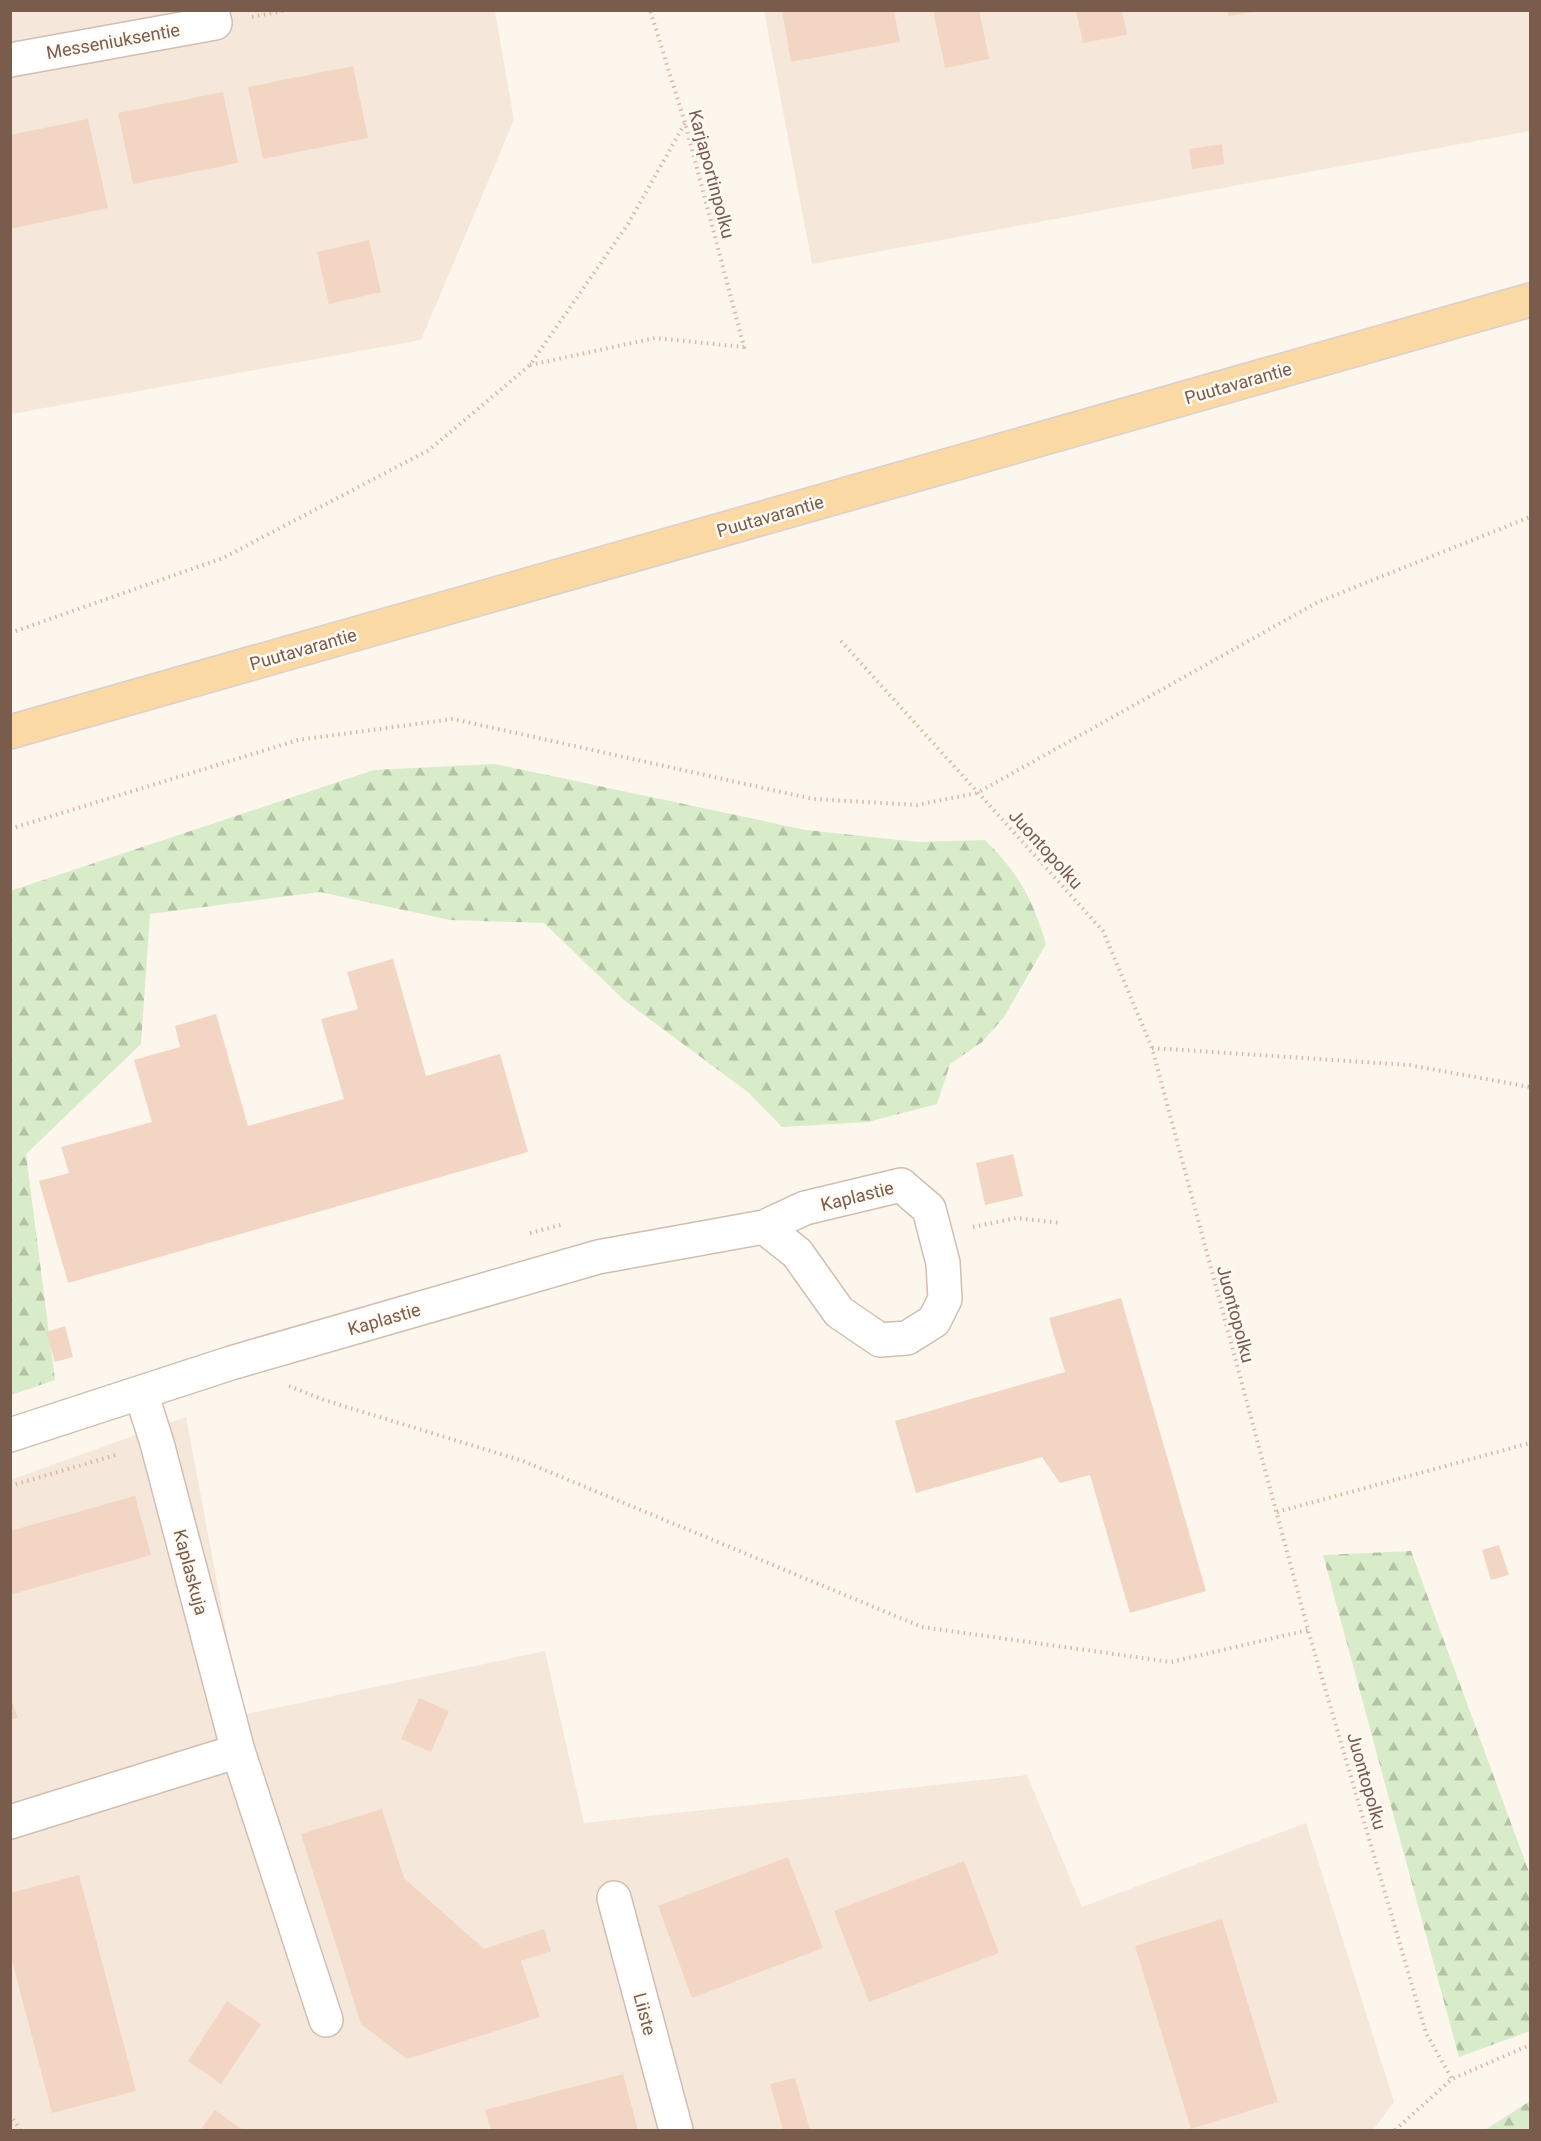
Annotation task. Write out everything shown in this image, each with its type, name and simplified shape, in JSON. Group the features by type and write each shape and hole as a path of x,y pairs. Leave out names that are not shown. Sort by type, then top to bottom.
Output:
{"main road":[{"name":"Puutavarantie","path":"10,732 1530,300"}],"street":[{"name":"Messeniuksentie","path":"10,60 213,17"},
{"name":"Kaplastie","path":"10,1436 231,1363 598,1257 764,1227 805,1208 902,1185 929,1209 943,1263 945,1299 934,1322 907,1338 880,1340 839,1312 797,1253 764,1227"},
{"name":"Kaplaskuja","path":"141,1394 157,1443 238,1751 326,2020"},
{"path":"10,1822 238,1751"},
{"name":"Liiste","path":"614,1898 676,2130"}],"path":[{"name":"Karjaportinpolku","path":"530,365 655,338 744,346 685,123 650,10"},
{"path":"10,633 223,558 429,450 530,365 628,224 685,123"},
{"path":"10,829 298,740 453,719 813,799 917,805 977,793 1318,602 1530,517"},
{"name":"Juontopolku","path":"841,641 1103,931 1152,1048 1308,1630 1426,2033 1452,2079"},
{"path":"1152,1048 1409,1065 1530,1087"},
{"path":"936,1234 1016,1218 1061,1223"},
{"path":"231,1363 324,1400 523,1461 922,1627 1171,1662 1308,1630"},
{"path":"10,1486 157,1443"},
{"path":"1277,1512 1530,1443"},
{"path":"1395,2130 1452,2079 1530,2045"},
{"path":"10,2114 20,2130"}],"shaded area":[{"path":"11,11 495,11 514,120 421,340 11,414"},
{"path":"764,11 1530,11 1530,131 812,264"},
{"path":"186,1417 242,1715 545,1651 584,1823 1027,1775 1082,1907 1306,1823 1394,2102 1373,2130 11,2130 10,1480"}],"green space":[{"path":"495,764 806,830 918,842 985,840 1016,876 1030,900 1046,944 1004,1017 982,1042 950,1064 937,1104 868,1122 782,1127 748,1092 625,1001 544,923 450,920 320,892 150,914 141,1044 26,1154 55,1380 11,1395 10,891 374,770"},
{"path":"1411,1551 1530,1875 1530,2031 1459,2057 1323,1555"},
{"path":"1530,2101 1530,2130 1485,2130"}],"building":[{"path":"782,10 894,10 900,42 791,62"},
{"path":"933,10 979,10 989,59 945,68"},
{"path":"1076,10 1122,10 1127,35 1083,43"},
{"path":"1227,10 1253,10 1254,12 1229,16"},
{"path":"353,66 368,138 263,159 248,87"},
{"path":"223,92 238,163 133,184 118,113"},
{"path":"88,119 108,208 10,229 10,135"},
{"path":"1222,144 1224,164 1192,169 1189,149"},
{"path":"369,240 381,292 329,304 317,252"},
{"path":"393,959 426,1076 500,1054 528,1152 68,1283 39,1181 69,1173 61,1147 152,1122 134,1060 180,1047 175,1026 216,1014 248,1126 344,1099 321,1019 358,1009 347,972"},
{"path":"1013,1154 1023,1196 985,1205 976,1163"},
{"path":"1121,1298 1206,1591 1130,1613 1090,1475 1060,1483 1042,1457 916,1493 895,1421 1065,1372 1049,1318"},
{"path":"65,1326 73,1357 55,1362 46,1332"},
{"path":"135,1496 151,1555 10,1595 10,1531"},
{"path":"1499,1545 1509,1575 1491,1580 1482,1550"},
{"path":"10,1696 18,1718 10,1720"},
{"path":"419,1698 449,1711 431,1752 401,1739"},
{"path":"382,1809 404,1878 484,1949 544,1929 551,1951 521,1961 540,2017 407,2059 361,2024 301,1834"},
{"path":"788,1857 823,1948 692,1998 658,1906"},
{"path":"964,1861 999,1953 869,2002 834,1911"},
{"path":"79,1875 136,2091 52,2113 10,1953 10,1893"},
{"path":"1222,1919 1278,2102 1191,2129 1135,1946"},
{"path":"227,2001 261,2024 221,2084 188,2061"},
{"path":"623,2074 638,2130 491,2130 485,2110"},
{"path":"795,2078 810,2130 783,2130 770,2084"},
{"path":"215,2110 243,2130 200,2130"}]}
